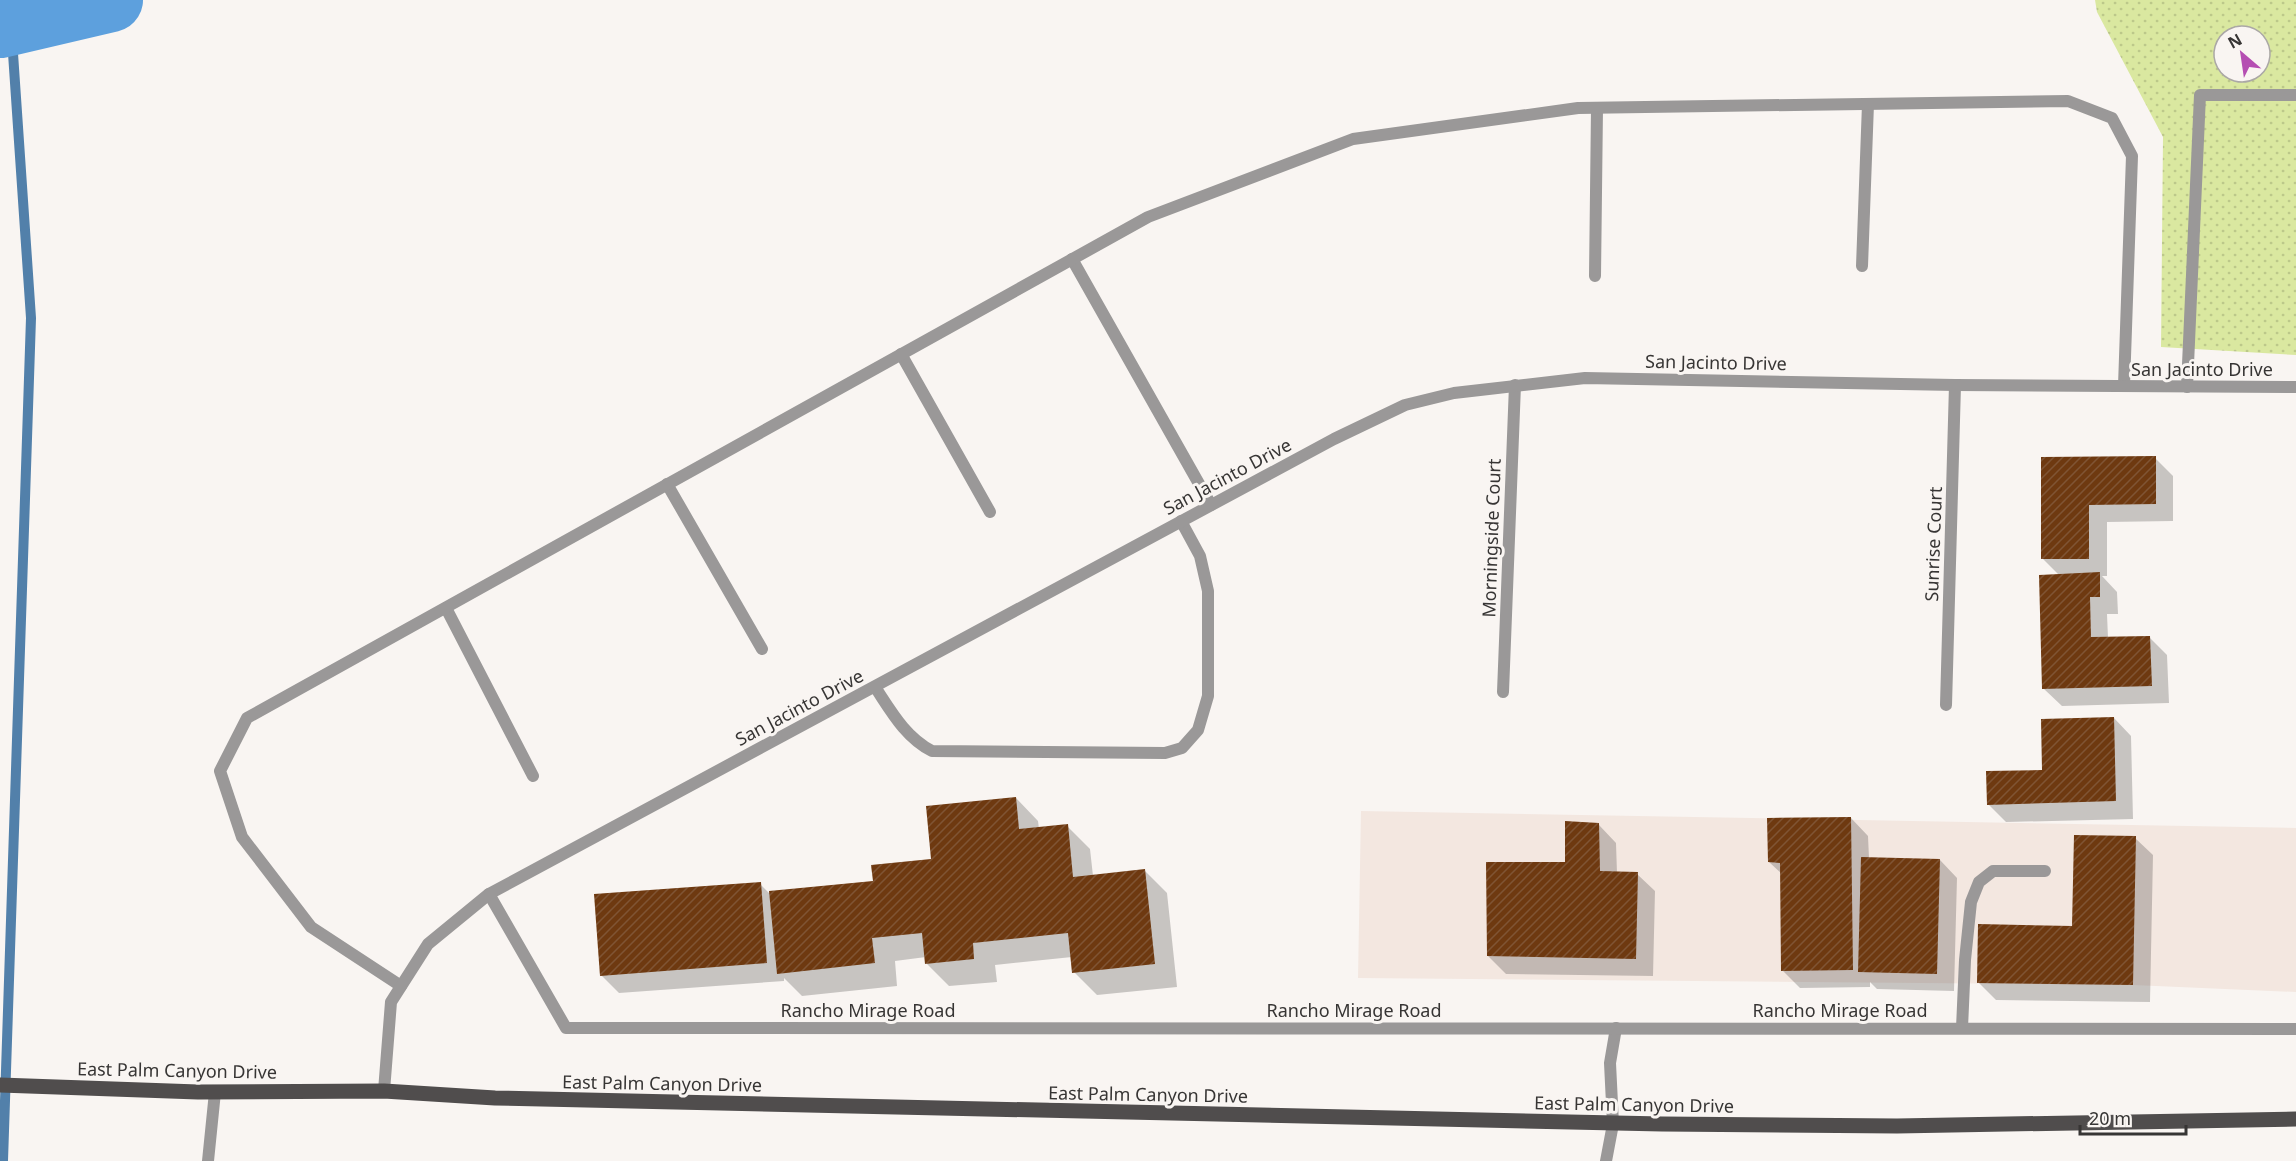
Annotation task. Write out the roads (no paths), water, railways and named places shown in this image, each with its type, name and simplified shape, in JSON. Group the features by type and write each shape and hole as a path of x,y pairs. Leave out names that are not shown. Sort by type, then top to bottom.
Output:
{"main road":[{"name":"East Palm Canyon Drive","path":"0,1085 215,1092 384,1091 495,1098 1613,1124 1897,1126 2296,1119"}],"street":[{"path":"2187,387 2199,95 2296,95"},
{"path":"401,986 311,927 242,837 220,771 247,718 1148,217 1353,139 1578,108 2068,101 2112,118 2132,156 2124,386"},
{"path":"1862,266 1868,104"},
{"path":"1595,276 1596,108"},
{"path":"1071,259 1211,505"},
{"path":"901,354 990,512"},
{"name":"San Jacinto Drive","path":"384,1091 391,1002 428,944 489,894 1334,439 1405,405 1454,393 1585,378 1955,385 2296,387"},
{"name":"Morningside Court","path":"1503,692 1515,385"},
{"name":"Sunrise Court","path":"1947,705 1955,385"},
{"path":"667,484 762,649"},
{"path":"874,687 911,737 932,751 1165,753 1182,748 1198,730 1208,696 1208,591 1200,556 1181,521"},
{"path":"446,608 533,776"},
{"path":"1962,1028 1965,960 1971,902 1979,882 1993,871 2045,871"},
{"name":"Rancho Mirage Road","path":"489,894 566,1028 2296,1029"},
{"path":"1606,1161 1613,1124 1610,1063 1616,1028"},
{"path":"208,1161 215,1092"}],"waterway":[{"path":"0,26 111,0"},
{"path":"3,1161 31,318 11,24"}]}
